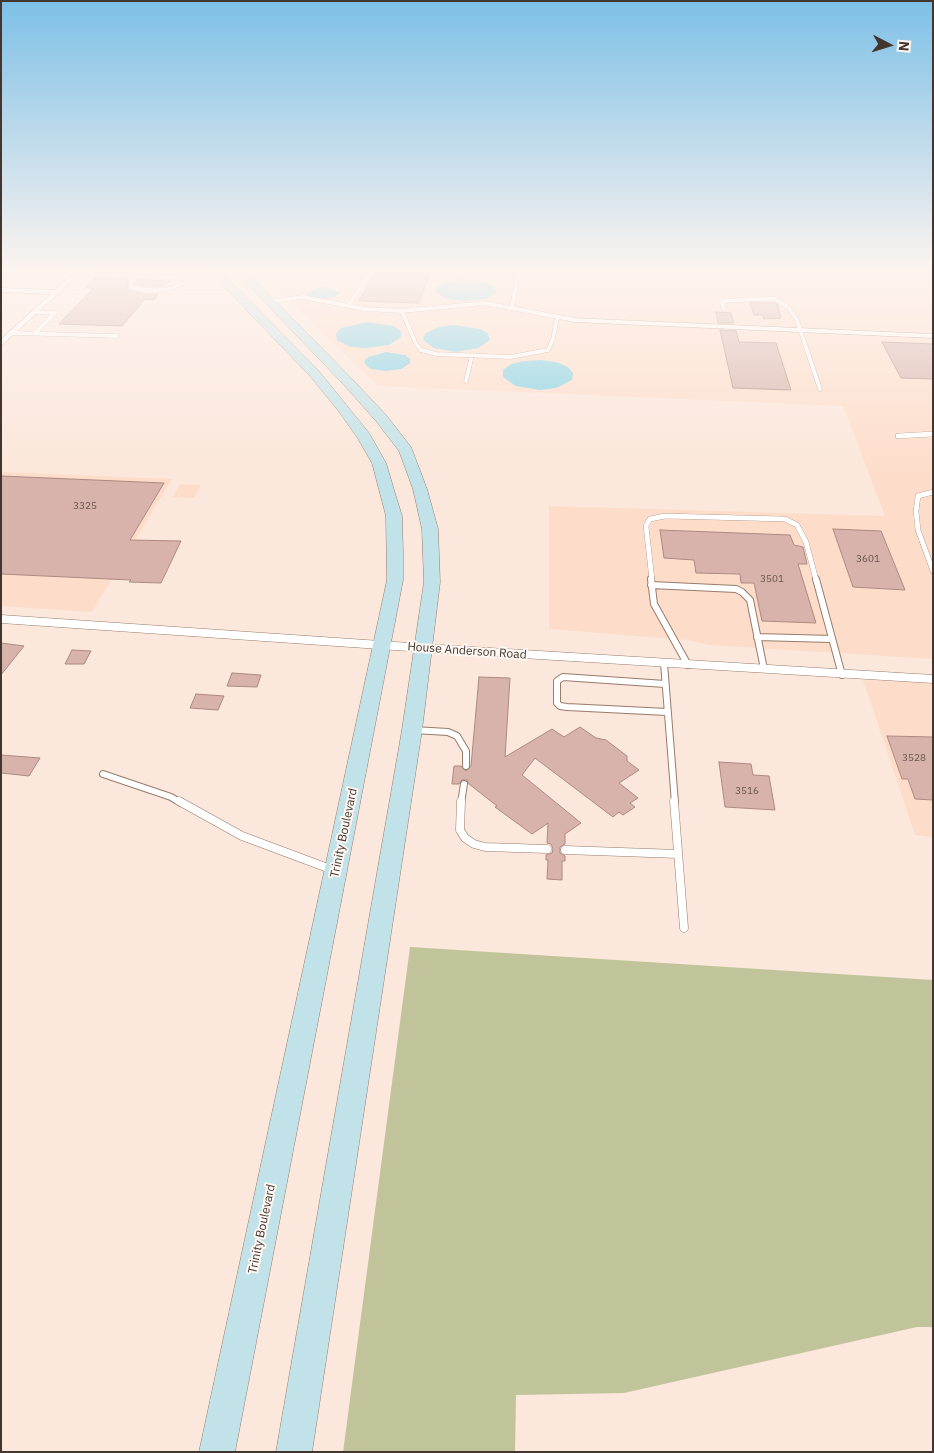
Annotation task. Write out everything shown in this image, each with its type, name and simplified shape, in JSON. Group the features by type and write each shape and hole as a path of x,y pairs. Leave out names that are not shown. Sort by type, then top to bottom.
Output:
{"main road":[{"name":"Trinity Boulevard","path":"217,1452 395,580 394,516 378,463 364,436 342,406 285,338"},
{"name":"Trinity Boulevard","path":"294,338 381,418 406,450 420,489 430,530 432,582 412,730 294,1452"}],"street":[{"name":"House Anderson Road","path":"1,619 764,670 933,679"}],"lane":[{"path":"413,338 421,350 436,354 521,356 548,350 553,338"},
{"path":"802,338 820,389"},
{"path":"466,381 472,355"},
{"path":"898,436 933,434"},
{"path":"933,492 918,496 916,511 918,530 933,571"},
{"path":"688,665 654,604 646,526 650,519 665,516 785,519 797,525 806,542 842,674"},
{"path":"651,585 736,589 742,592 750,600 764,670"},
{"path":"757,637 832,639"},
{"path":"664,663 684,928"},
{"path":"665,684 563,677 557,681 557,703 560,706 567,707 667,712"},
{"path":"412,730 448,732 457,736 466,751 466,766"},
{"path":"103,774 171,797 242,836 336,871"},
{"path":"464,784 460,807 460,830 464,838 474,844 485,847 547,849"},
{"path":"565,850 678,854"}],"shaded area":[{"path":"327,338 933,338 933,659 709,645 687,640 549,629 549,506 885,516 843,406 378,386"},
{"path":"1,472 172,479 92,612 1,606"},
{"path":"180,484 201,485 194,498 173,497"},
{"path":"863,680 933,683 933,837 915,835"}],"green space":[{"path":"410,947 933,980 933,1327 917,1327 624,1393 516,1395 515,1452 343,1452"}],"water":[{"path":"337,338 400,338 389,345 366,348 351,347 337,340"},
{"path":"424,338 489,338 490,340 478,348 456,352 434,348 423,340"},
{"path":"386,352 405,355 410,359 410,363 401,369 386,371 371,369 366,365 364,361 368,357"},
{"path":"540,360 556,362 568,367 573,373 572,380 556,388 540,390 516,386 503,377 503,370 511,364"}],"building":[{"path":"722,338 738,338 739,342 776,343 791,390 733,388"},
{"path":"882,342 933,344 933,379 901,378"},
{"path":"1,476 164,483 130,540 181,541 161,583 1,574"},
{"path":"833,529 881,531 905,590 853,587"},
{"path":"660,530 790,535 794,545 803,547 807,564 798,564 816,623 762,621 754,583 741,583 740,574 696,573 694,560 664,558"},
{"path":"1,643 24,646 1,675"},
{"path":"72,650 91,651 84,664 65,664"},
{"path":"232,673 261,675 257,687 227,686"},
{"path":"479,677 510,678 505,757 552,729 564,737 580,727 596,738 606,740 627,756 627,761 639,770 619,783 638,798 630,803 635,807 623,815 619,812 613,817 535,758 522,775 581,823 565,834 565,844 560,847 560,853 565,856 565,861 562,861 562,880 547,879 548,860 546,860 546,855 552,853 553,849 551,844 547,843 548,823 532,834 495,807 497,806 469,784 467,780 462,780 459,784 452,784 454,766 461,766 466,771 471,766"},
{"path":"196,694 224,696 218,710 190,708"},
{"path":"887,736 933,737 933,800 915,799 908,779 902,779"},
{"path":"1,755 40,758 29,776 1,773"},
{"path":"719,762 751,764 753,775 769,776 775,810 725,807"}]}
